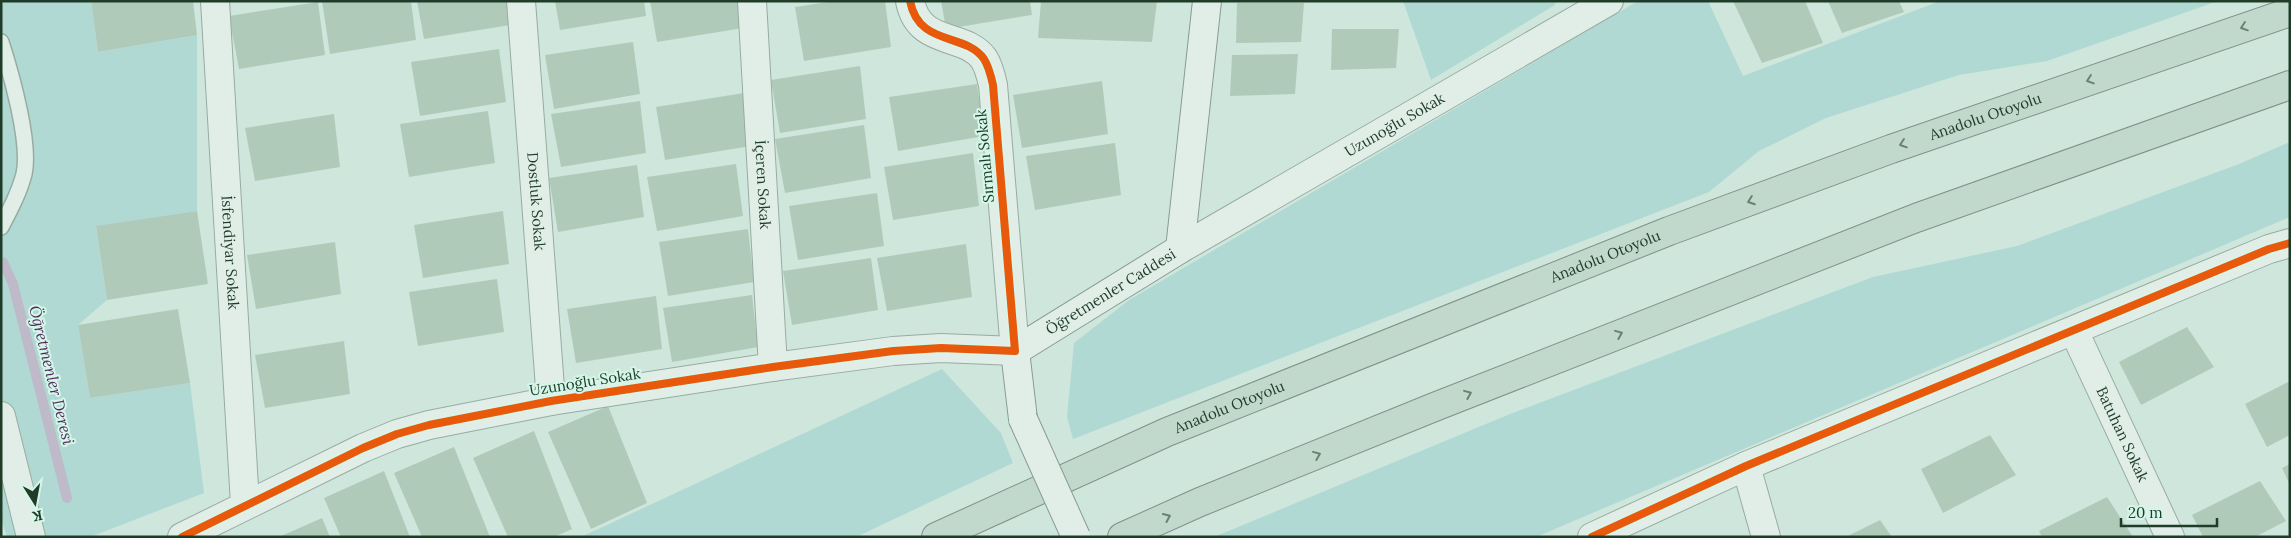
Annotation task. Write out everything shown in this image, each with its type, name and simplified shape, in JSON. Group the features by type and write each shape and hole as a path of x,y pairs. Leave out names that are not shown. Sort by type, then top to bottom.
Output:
{"highway":[{"name":"Anadolu Otoyolu","path":"936,537 1167,432 1669,231 1891,149 2290,12"},
{"path":"1122,537 1200,502 1437,406 1898,225 2290,86"}],"street":[{"name":"İsfendiyar Sokak","path":"215,1 245,504"},
{"name":"Dostluk Sokak","path":"521,1 551,401"},
{"name":"İçeren Sokak","path":"752,1 773,367"},
{"name":"Sırmalı Sokak","path":"910,1 918,21 927,31 973,49 983,58 993,85 1015,351"},
{"name":"Öğretmenler Caddesi","path":"1015,351 1180,249 1207,1"},
{"name":"Uzunoğlu Sokak","path":"1180,249 1574,11 1609,1"},
{"path":"1592,537 1746,466 2270,249 2290,243"},
{"name":"Batuhan Sokak","path":"2074,331 2170,537"},
{"name":"Uzunoğlu Sokak","path":"182,537 245,504 397,434 429,425 551,401 773,367 912,350 974,348 1015,351"},
{"path":"1015,351 1023,419 1076,537"},
{"path":"1,416 31,537"},
{"path":"1746,466 1766,537"}],"lane":[{"path":"1,42 25,144 24,172 14,204 1,227"}],"shaded area":[{"path":"1,1 91,1 98,52 197,35 197,211 96,227 107,300 78,325 90,398 190,383 204,493 90,537 7,537 1,519"},
{"path":"1403,1 1556,1 1555,5 1431,80"},
{"path":"1638,1 1708,1 1743,76 1940,1 2218,1 2047,61 1959,75 1826,118 1759,151 1709,192 1073,439 1067,417 1074,343 1129,300"},
{"path":"2290,142 2290,217 1536,537 1214,537 1510,414 1873,277 2017,246 2239,164"},
{"path":"942,369 1001,433 1013,463 856,537 581,537"}],"building":[{"path":"91,1 193,1 197,35 98,52"},
{"path":"322,1 411,1 416,40 330,54"},
{"path":"417,1 507,1 510,25 424,39"},
{"path":"555,1 644,1 646,16 560,30"},
{"path":"650,1 739,1 743,28 657,42"},
{"path":"835,1 885,1 891,47 804,61 795,7"},
{"path":"941,1 1030,1 1032,15 946,29"},
{"path":"1041,1 1157,1 1152,42 1038,38"},
{"path":"1733,1 1805,1 1823,43 1762,63"},
{"path":"1828,1 1899,1 1904,12 1842,33"},
{"path":"318,2 325,55 239,69 229,16"},
{"path":"1237,3 1304,3 1301,42 1236,43"},
{"path":"1332,29 1399,29 1396,68 1331,70"},
{"path":"633,42 640,94 554,109 545,55"},
{"path":"499,49 506,102 420,116 411,62"},
{"path":"1298,54 1295,94 1230,96 1232,55"},
{"path":"860,66 866,119 780,133 771,80"},
{"path":"1102,81 1108,134 1022,148 1013,95"},
{"path":"977,84 984,136 898,151 889,97"},
{"path":"744,93 751,146 665,160 656,107"},
{"path":"640,101 646,153 561,167 551,114"},
{"path":"488,111 495,163 409,177 400,124"},
{"path":"334,114 340,167 255,181 245,128"},
{"path":"864,125 871,178 785,193 775,139"},
{"path":"1115,143 1121,195 1035,210 1026,156"},
{"path":"973,153 979,206 893,220 884,167"},
{"path":"736,164 743,216 657,231 647,177"},
{"path":"637,165 644,217 558,232 549,178"},
{"path":"877,193 884,246 798,260 789,206"},
{"path":"197,211 208,284 107,300 96,226"},
{"path":"503,211 509,264 423,278 414,225"},
{"path":"748,229 754,282 668,296 659,242"},
{"path":"335,242 341,294 256,309 247,255"},
{"path":"966,244 972,297 887,311 877,258"},
{"path":"871,258 878,310 792,325 783,271"},
{"path":"497,279 504,332 418,346 409,292"},
{"path":"752,295 758,347 672,362 663,308"},
{"path":"656,296 662,349 576,363 567,309"},
{"path":"178,309 190,383 90,398 78,325"},
{"path":"2187,327 2214,367 2141,405 2119,362"},
{"path":"344,341 350,394 265,408 255,355"},
{"path":"2290,381 2290,435 2267,447 2245,404"},
{"path":"608,406 647,503 591,529 548,432"},
{"path":"534,431 572,529 554,537 508,537 473,458"},
{"path":"1990,435 2016,475 1943,513 1921,469"},
{"path":"454,447 490,537 422,537 394,473"},
{"path":"2290,464 2290,485 2282,468"},
{"path":"384,471 410,537 341,537 324,498"},
{"path":"2260,481 2286,521 2255,537 2203,537 2192,515"},
{"path":"2107,497 2133,537 2042,537 2039,531"},
{"path":"322,518 330,537 279,537"},
{"path":"1880,520 1892,537 1846,537"}],"waterway":[{"name":"Öğretmenler Deresi","path":"3,262 13,284 67,498"}],"cycle path":[{"path":"182,537 363,448 397,434 429,425 551,401 773,367 893,351 941,348 1015,351 993,85 990,72 984,59 976,51 966,45 932,32 923,26 915,16 910,1"},
{"path":"1592,537 1746,466 2269,249 2290,243"}]}
